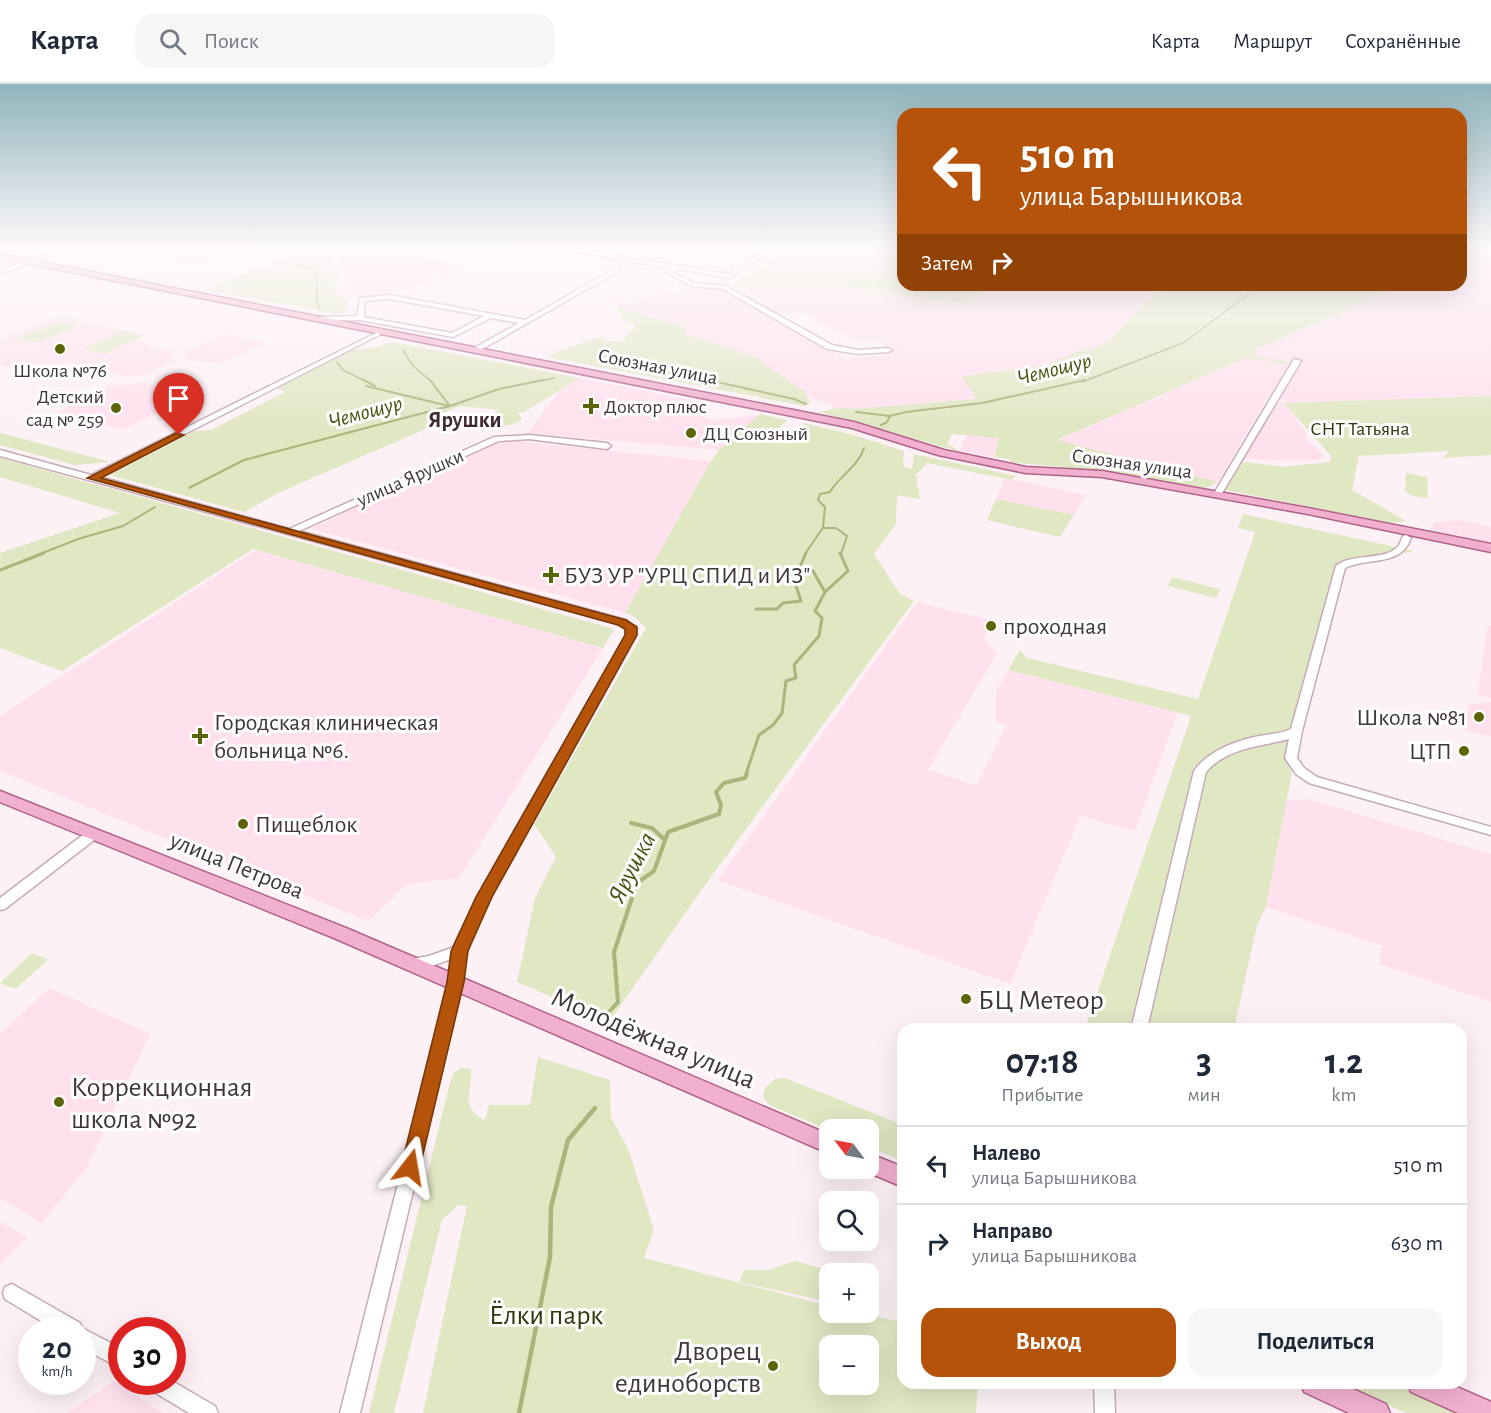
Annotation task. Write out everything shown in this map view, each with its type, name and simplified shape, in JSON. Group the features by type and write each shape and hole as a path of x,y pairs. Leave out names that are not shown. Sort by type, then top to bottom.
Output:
{"main road":[{"name":"Союзная улица","path":"262,308 854,425 942,453 1026,470 1102,474 1491,548"},
{"name":"Союзная улица","path":"1307,513 1406,538 1491,556"},
{"name":"улица Петрова","path":"0,796 456,982"},
{"name":"Молодёжная улица","path":"456,982 819,1140"},
{"path":"879,1167 897,1174"},
{"path":"1326,1389 1377,1413"},
{"path":"1433,1389 1487,1413"}],"street":[{"path":"360,318 361,308"},
{"path":"452,308 526,322"},
{"path":"477,350 550,308"},
{"path":"761,308 830,347 858,352 888,350"},
{"path":"317,319 360,318 447,335 457,334 491,315"},
{"path":"92,478 382,332"},
{"path":"1217,495 1297,362"},
{"name":"улица Ярушки","path":"289,532 497,440 529,437 607,446"},
{"path":"0,453 622,622 631,627 631,635 484,897 459,951 456,982 350,1413"},
{"path":"1406,538 1403,547 1390,556 1377,560 1350,562 1341,566 1296,731 1291,758 1300,771 1313,780 1491,831"},
{"path":"1140,1023 1200,771 1208,763 1240,746 1296,731"},
{"path":"0,905 93,834"},
{"path":"410,964 430,961 459,951"},
{"path":"12,1293 52,1317"},
{"path":"1104,1389 1105,1413"},
{"path":"178,1395 208,1413"}],"shaded area":[{"path":"617,308 758,308 843,358 891,355 884,345 885,340 856,342 800,311 781,315 769,308 1141,308 1109,343 1088,351 1084,349 1044,365 963,375 977,399 853,409 838,408 807,396 805,392 755,357 685,334 686,327"},
{"path":"1353,308 1491,308 1491,396 1285,403 1308,436 1305,438 1324,456 1319,460 1249,459 1245,457 1276,403 1284,402 1279,396 1270,394 1218,482 1056,441 1246,358 1287,364 1288,361 1255,357 1253,351"},
{"name":"Школа №76","path":"61,316 146,335 136,341 174,352 172,358 179,360 143,376 135,374 129,377 69,362 43,373 32,371 27,373 0,365 0,340"},
{"path":"226,334 266,342 220,364 191,360 182,354"},
{"path":"580,378 700,402 699,416 715,420 759,415 719,450 528,433 559,391"},
{"name":"Детский сад № 259","path":"143,383 194,394 124,429 56,413 115,385"},
{"path":"967,434 1000,438 994,457 960,451"},
{"path":"506,440 711,461 625,613 310,529 495,442"},
{"path":"1005,478 1086,495 1060,537 987,520"},
{"path":"1460,520 1491,527 1491,543 1430,530 1434,522"},
{"name":"Городская клиническая больница №6.","path":"256,550 603,648 459,878 407,884 368,921 0,771 0,716"},
{"path":"917,602 990,620 985,628 987,632 983,639 997,653 928,770 977,785 1007,725 996,722 996,693 1008,670 1177,713 1135,831 1080,816 1010,984 718,880"},
{"path":"1491,625 1491,698 1478,695 1487,628"},
{"name":"Школа №81","path":"1491,702 1491,737 1465,730 1469,704"},
{"path":"1308,799 1491,854 1491,1002 1379,964 1382,946 1266,907 1285,800"},
{"name":"Коррекционная школа №92","path":"49,988 150,1034 85,1170 42,1223 0,1198 0,1034"},
{"path":"0,1222 27,1237 0,1264"},
{"path":"108,1385 108,1395 135,1395 163,1413 67,1413"}],"green space":[{"path":"306,308 347,308 340,314"},
{"path":"617,308 686,327 685,334 755,357 805,392 810,402 804,406 547,357 600,337 607,338 604,341 621,342 636,325 624,320"},
{"path":"1140,308 1352,308 1254,350 1257,351 1255,357 1289,361 1287,364 1246,358 1057,440 1218,482 1206,488 1121,473 1010,462 1009,459 994,457 999,438 952,434 947,444 962,452 819,412 838,408 853,409 976,399 962,376 1044,365 1084,349 1088,351 1113,340 1110,339"},
{"path":"59,322 78,327 37,343 17,338"},
{"path":"125,331 143,336 104,354 82,349"},
{"path":"393,342 580,378 524,412 518,412 522,419 509,425 499,426 486,421 487,416 500,410 460,406 429,419 439,423 278,493 244,512 110,475 195,431 211,430 285,392 278,388 349,350 372,348"},
{"name":"СНТ Татьяна","path":"1491,396 1491,455 1443,458 1449,451 1359,456 1352,490 1406,521 1392,523 1225,490 1242,463 1282,467 1330,462 1331,456 1284,403"},
{"path":"760,414 787,420 776,431 792,435 804,423 850,434 904,451 903,466 912,469 914,454 1016,476 1012,480 927,463 916,475 920,499 897,495 896,524 874,554 900,594 914,601 705,885 609,1022 517,982 535,898 556,857 534,824 646,628 632,615 625,613 711,461 719,450"},
{"path":"0,433 111,462 75,465 0,445"},
{"path":"0,458 614,629 603,648 253,549 62,671 0,648 0,553 120,513 0,477"},
{"path":"1406,473 1427,477 1428,498 1413,496 1405,491"},
{"path":"996,499 1074,515 1060,537 987,520"},
{"path":"1243,514 1414,551 1344,566 1295,756 1266,907 1257,925 1235,1023 1087,1023 1191,716 1008,670 1020,650 1027,658 1198,699 1255,532 1238,528"},
{"path":"1172,577 1220,589 1216,598 1168,586"},
{"path":"32,953 48,960 15,989 0,983"},
{"name":"Ёлки парк","path":"538,1057 610,1080 611,1117 629,1151 654,1230 644,1258 819,1303 819,1323 879,1323 879,1317 897,1321 897,1389 978,1389 976,1413 423,1413 467,1206 458,1205 442,1220 394,1413 369,1413 450,1082 454,1073 461,1068 471,1069 469,1104 477,1115 485,1120 489,1105 530,1105"},
{"path":"785,1078 897,1123 897,1159 879,1151 879,1119 819,1119 819,1126 769,1105 763,1096 765,1088 775,1079"},
{"path":"795,1261 819,1268 819,1300 739,1282 744,1270 769,1270"},
{"path":"1354,1389 1407,1389 1460,1413 1406,1413"}],"waterway":[{"name":"Чемошур","path":"1082,382 1183,343 1230,308"},
{"path":"403,350 413,366 431,381"},
{"path":"337,362 343,370 367,382"},
{"name":"Чемошур","path":"629,368 674,373 715,382"},
{"name":"Чемошур","path":"535,382 555,378"},
{"path":"364,380 375,386"},
{"name":"Чемошур","path":"189,488 244,460 450,406 499,389 543,380"},
{"name":"Чемошур","path":"708,380 794,399 806,404"},
{"name":"Чемошур","path":"890,416 982,403 1085,380"},
{"path":"431,381 449,405"},
{"path":"366,386 449,406"},
{"name":"Чемошур","path":"856,412 890,416"},
{"name":"Ярушка","path":"881,425 887,422 890,416"},
{"name":"Ярушка","path":"841,554 847,536 836,528 823,528 825,507 818,500 820,494 830,492 853,466 864,448"},
{"name":"Чемошур","path":"40,554 78,539 123,526 155,507"},
{"path":"805,554 822,529"},
{"name":"Чемошур","path":"0,570 44,553"},
{"path":"799,568 806,553"},
{"name":"Ярушка","path":"825,592 848,571 840,553"},
{"path":"756,609 777,609 783,603 801,601 794,580 799,568"},
{"path":"799,568 813,571 825,592"},
{"name":"Ярушка","path":"746,774 759,735 773,725 782,713 786,681 796,678 794,665 819,636 822,618 815,611 825,592"},
{"name":"Ярушка","path":"608,1013 618,1002 614,952 637,883 654,871 668,832 719,814 721,805 716,792 724,783 745,778 747,773"},
{"path":"631,823 652,828 665,840"},
{"name":"Ярушка","path":"519,1413 550,1257 551,1207 568,1140 595,1108"}],"place":[{"name":"Школа №76","path":"60,349"},
{"name":"Доктор плюс","path":"591,406"},
{"name":"Детский сад № 259","path":"116,408"},
{"name":"ДЦ Союзный","path":"691,433"},
{"name":"БУЗ УР \"УРЦ СПИД и ИЗ\"","path":"551,575"},
{"name":"проходная","path":"991,626"},
{"name":"Школа №81","path":"1479,717"},
{"name":"Городская клиническая больница №6.","path":"200,736"},
{"name":"ЦТП","path":"1464,751"},
{"name":"Пищеблок","path":"243,824"},
{"name":"БЦ Метеор","path":"966,999"},
{"name":"Коррекционная школа №92","path":"59,1102"},
{"name":"Дворец единоборств","path":"773,1366"}],"district":[{"name":"Ярушки","path":"465,419"}],"route":[{"path":"179,435 92,478 622,622 631,627 631,635 484,897 459,951 456,982 410,1167"}]}
